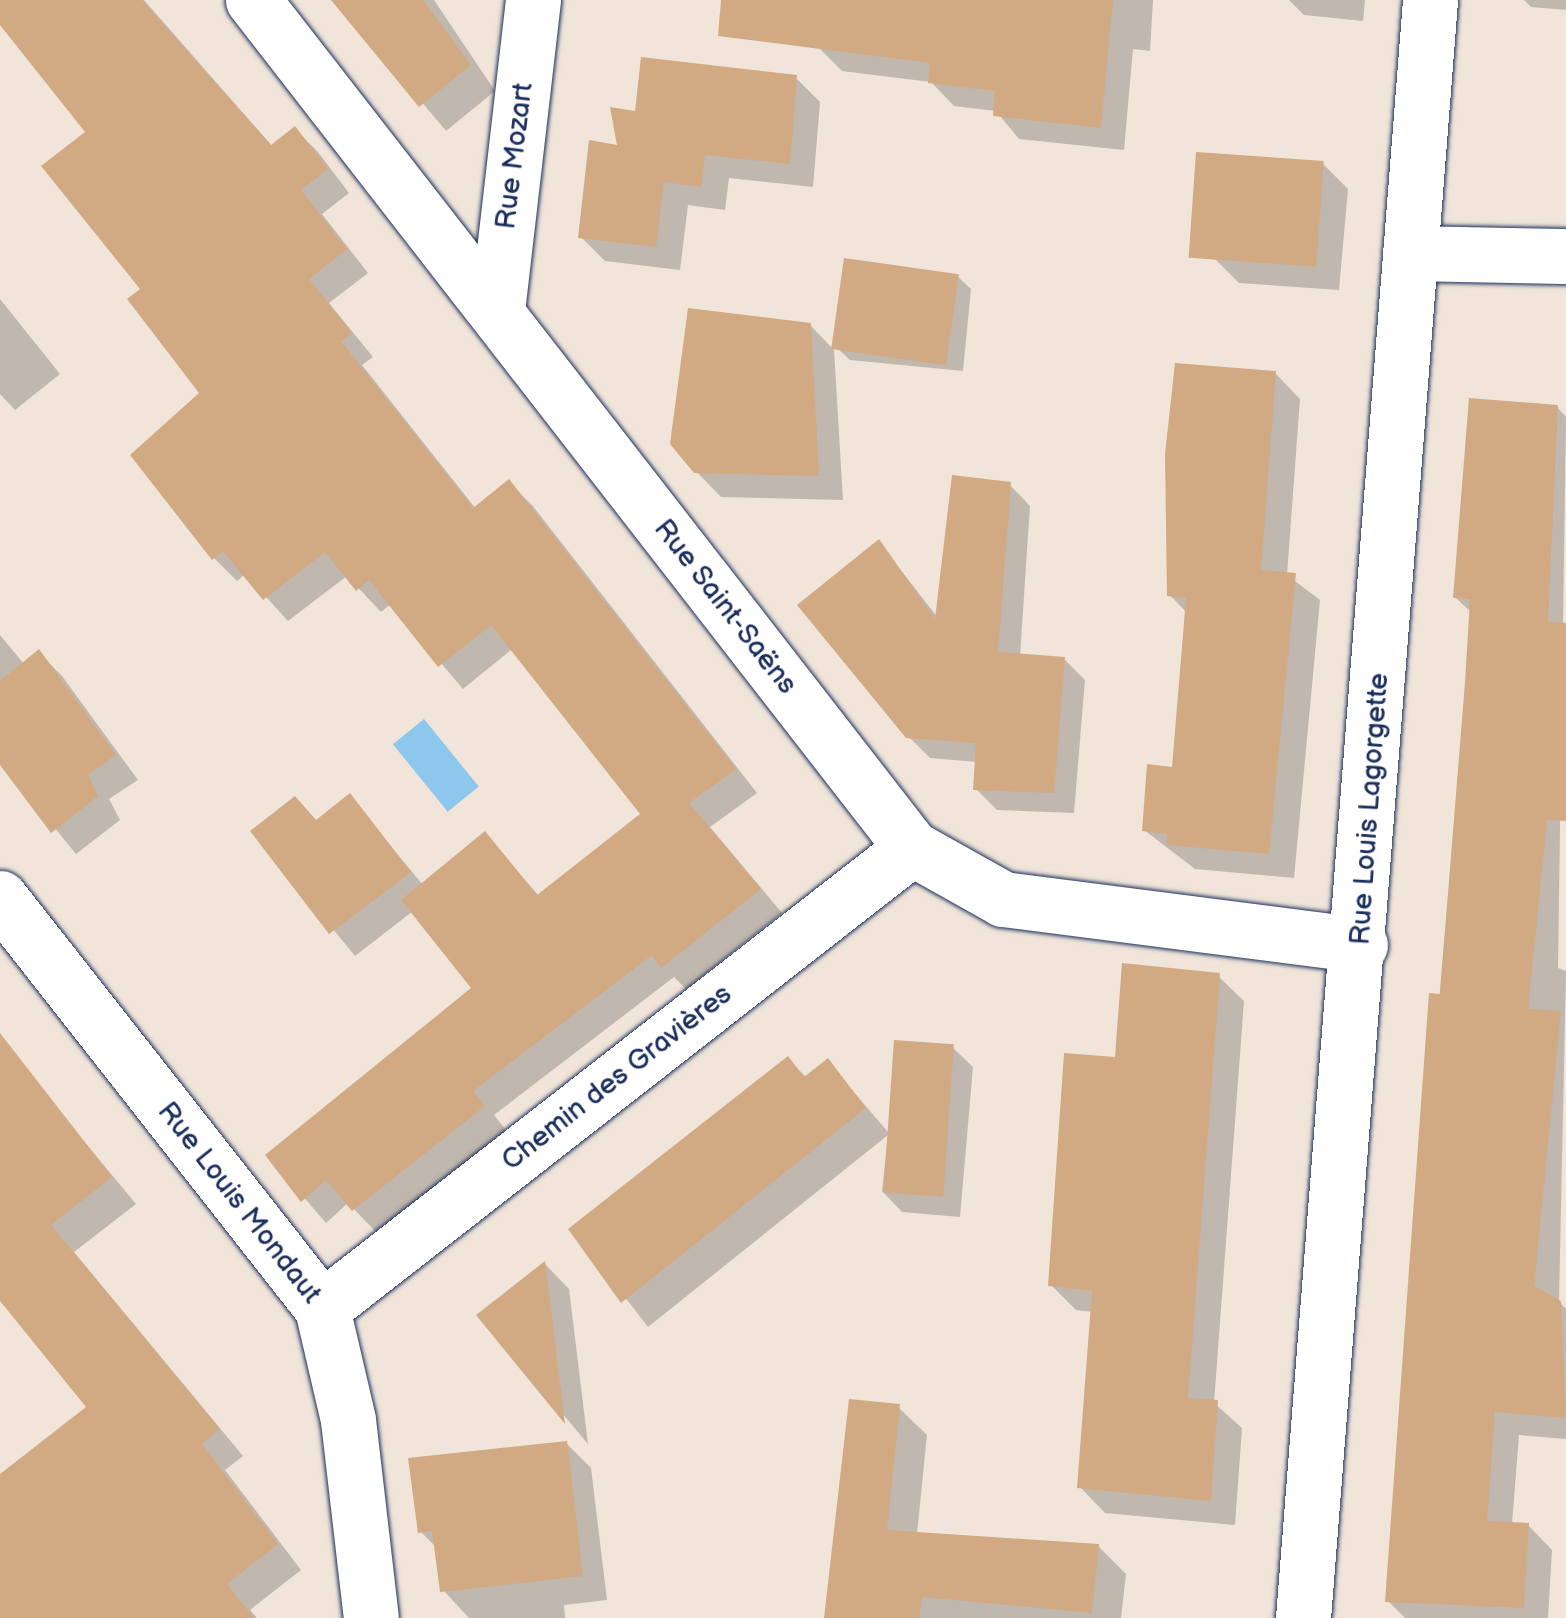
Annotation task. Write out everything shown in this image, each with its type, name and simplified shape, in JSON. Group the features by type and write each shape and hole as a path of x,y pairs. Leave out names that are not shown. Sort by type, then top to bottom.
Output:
{"street":[{"name":"Rue Saint-Saëns","path":"253,0 912,848 1003,900 1360,945"},
{"name":"Rue Mozart","path":"497,312 533,0"},
{"name":"Rue Louis Lagorgette","path":"1302,1618 1360,945 1430,0"},
{"path":"1410,253 1566,256"},
{"name":"Chemin des Gravières","path":"322,1308 912,848"},
{"name":"Rue Louis Mondaut","path":"0,898 322,1308 348,1420 371,1618"}],"water":[{"path":"424,719 479,787 448,812 393,744"}],"building":[{"path":"0,0 142,0 271,145 295,126 328,169 301,190 347,249 309,279 352,333 341,341 473,508 509,479 736,769 689,803 761,889 661,968 652,955 473,1091 485,1106 352,1211 326,1180 301,1202 265,1155 471,988 401,900 485,831 537,895 640,814 491,625 438,667 369,580 356,591 325,552 263,600 223,551 212,560 130,455 199,393 127,299 140,289 41,166 85,132 0,25"},
{"path":"331,0 423,0 471,65 419,107"},
{"path":"721,0 1113,0 1101,128 993,116 995,91 928,83 930,63 718,36"},
{"path":"641,57 797,75 790,164 705,155 701,187 664,182 656,247 578,238 589,140 617,145 610,107 635,111"},
{"path":"1196,152 1324,161 1316,267 1189,258"},
{"path":"844,258 959,274 946,365 831,349"},
{"path":"688,308 811,323 819,476 694,473 670,444"},
{"path":"1175,363 1276,371 1261,570 1296,573 1269,854 1167,845 1167,834 1142,831 1147,764 1172,767 1186,598 1167,596 1165,454"},
{"path":"1469,398 1558,405 1548,621 1566,623 1566,821 1547,820 1528,1009 1561,1011 1534,1286 1561,1301 1566,1418 1495,1412 1487,1521 1529,1523 1524,1608 1385,1602 1429,993 1440,994 1465,682 1470,599 1453,598"},
{"path":"952,475 1011,482 998,652 1065,657 1054,793 973,790 976,743 906,738 797,605 879,539 935,619"},
{"path":"39,649 116,755 88,775 98,796 51,833 0,765 0,681"},
{"path":"350,793 411,872 329,934 250,831 295,796 316,820"},
{"path":"1122,963 1220,973 1188,1398 1218,1400 1211,1501 1077,1488 1092,1291 1048,1286 1064,1053 1115,1057"},
{"path":"0,1033 112,1177 51,1225 220,1429 202,1444 278,1544 227,1584 254,1618 0,1618 0,1474 86,1407 0,1301"},
{"path":"894,1040 954,1044 943,1197 883,1193"},
{"path":"788,1056 804,1077 828,1058 866,1108 621,1303 568,1229"},
{"path":"545,1261 565,1424 476,1315"},
{"path":"849,1399 900,1404 887,1530 1099,1544 1092,1613 922,1597 919,1618 824,1618"},
{"path":"567,1441 583,1576 440,1592 432,1531 418,1533 408,1458"}]}
